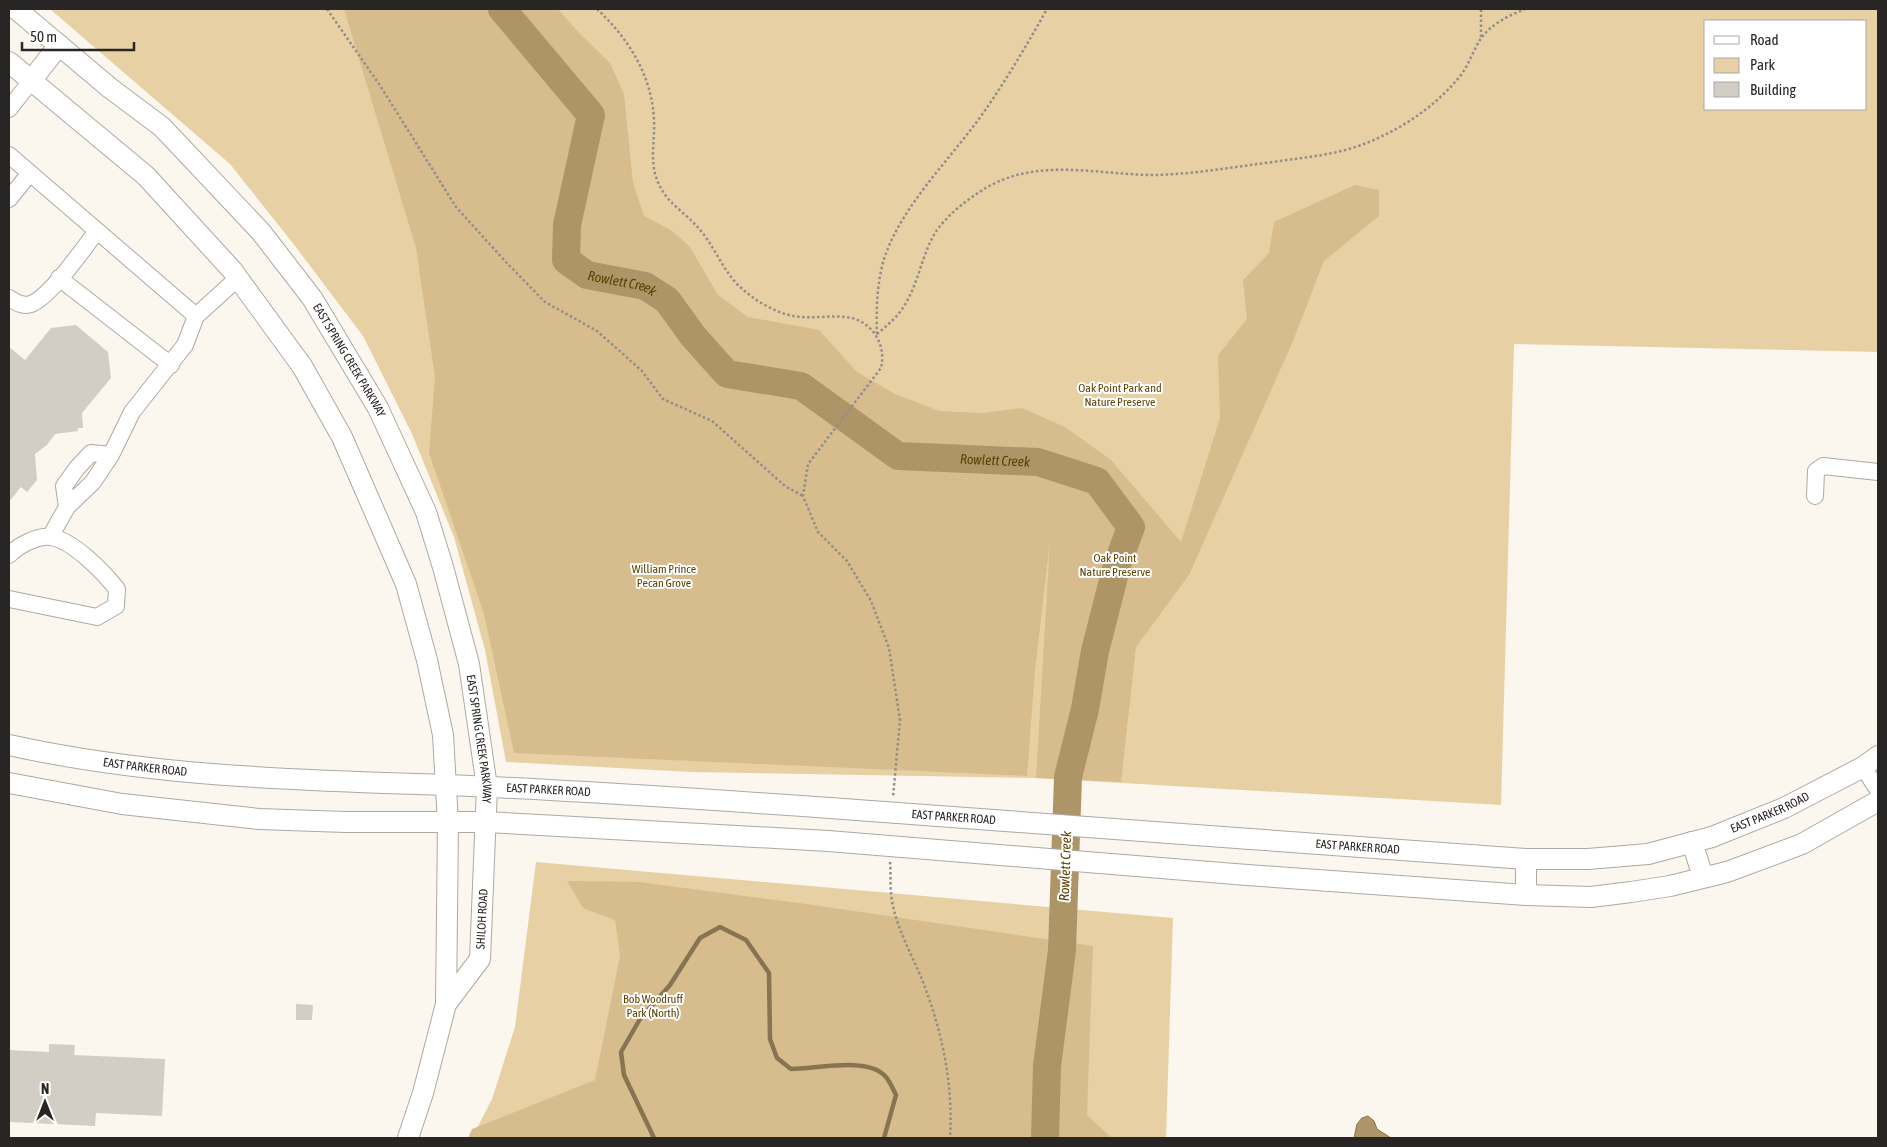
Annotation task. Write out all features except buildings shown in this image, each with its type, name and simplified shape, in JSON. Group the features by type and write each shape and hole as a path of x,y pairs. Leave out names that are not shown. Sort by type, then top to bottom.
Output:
{"main road":[{"name":"EAST SPRING CREEK PARKWAY","path":"16,9 162,127 261,232 312,298 378,408 426,512 469,664 487,787 486,822"},
{"path":"31,81 59,45"},
{"path":"9,62 146,176 238,278 302,366 342,437 406,584 427,660 443,735 448,823"},
{"name":"EAST PARKER ROAD","path":"9,745 120,766 192,773 319,781 487,787 830,808 1526,859 1588,859 1648,854 1712,837 1784,808 1870,762"},
{"path":"9,783 122,804 259,819 448,823 486,822 828,841 1247,875 1526,895 1591,896 1670,886 1727,872 1802,844 1878,801"},
{"name":"SHILOH ROAD","path":"446,1004 480,959 486,822"},
{"name":"SHILOH ROAD","path":"408,1138 423,1093 446,1004 448,823"},
{"path":"1692,842 1703,877"},
{"path":"1526,859 1526,895"}],"street":[{"path":"9,109 31,81"},
{"path":"9,155 196,316"},
{"path":"9,199 30,173"},
{"path":"9,298 18,304 30,305 46,293 97,231"},
{"path":"59,278 171,365"},
{"path":"50,537 67,507 93,482 112,455 132,412 185,345 196,316 238,278"},
{"path":"67,507 64,486 76,468 91,453 112,455"},
{"path":"1815,496 1816,471 1823,466 1878,472"},
{"path":"76,468 93,482"},
{"path":"9,555 28,541 50,537 72,547 102,570 117,589 116,606 97,617 9,599"},
{"path":"1870,762 1878,790"}],"path":[{"path":"327,9 381,87 456,207 545,302 598,331 642,371 663,399 712,422 785,486 803,496"},
{"path":"597,9 625,38 646,80 654,119 653,168 659,184 676,209 700,229 733,279 759,302 779,312 815,318 846,317 856,319 877,334"},
{"path":"893,803 900,720 889,648 872,601 847,561 818,532 803,496 808,464 880,368 882,362 877,334 876,311 884,260 905,216 986,109 1027,46 1047,9"},
{"path":"1481,9 1481,39"},
{"path":"877,334 894,319 908,299 924,256 937,230 961,205 989,186 1024,173 1050,168 1131,174 1172,174 1204,172 1333,154 1383,136 1428,108 1462,74 1481,39 1502,21 1525,9"},
{"path":"890,857 891,894 898,922 927,992 945,1054 952,1114 950,1138"}],"green space":[{"name":"Oak Point Park and Nature Preserve","path":"50,9 1878,9 1878,352 1514,344 1501,805 1036,778 691,772 506,762 485,650 454,537 412,434 363,336 230,164"},
{"name":"William Prince Pecan Grove","path":"344,9 558,9 578,32 610,63 624,94 633,183 644,216 671,230 690,247 718,295 748,317 819,330 857,372 895,394 939,411 982,413 1022,408 1065,427 1111,460 1181,542 1220,418 1218,355 1247,319 1243,280 1269,253 1274,222 1355,185 1379,190 1379,216 1324,261 1293,341 1189,575 1136,647 1121,782 1036,778 1050,541 1035,671 1027,776 514,753 484,614 429,453 435,377 416,248"},
{"name":"Bob Woodruff Park (North)","path":"536,862 1173,918 1166,1138 472,1138 492,1099 515,1027"},
{"name":"Bob Woodruff Park (North)","path":"567,881 639,882 806,904 1093,946 1087,1115 1112,1138 468,1138 472,1129 595,1080 620,956 615,920 583,908"}],"shaded area":[{"path":"1368,1116 1374,1121 1377,1129 1391,1138 1354,1138 1357,1124 1362,1118"}],"waterway":[{"name":"Rowlett Creek","path":"502,9 591,115 567,225 566,260 587,275 645,286 667,300 693,336 727,374 801,386 898,456 1038,462 1097,481 1131,527 1117,565 1095,651 1085,709 1068,777 1062,950 1047,1066 1045,1138"},
{"path":"654,1138 624,1075 621,1052 640,1019 670,985 700,938 720,927 746,940 769,973 770,1039 777,1058 791,1069 840,1065 865,1066 876,1070 888,1079 896,1095 884,1138"}],"park label":[{"name":"Oak Point Nature Preserve","path":"1115,565"}]}
